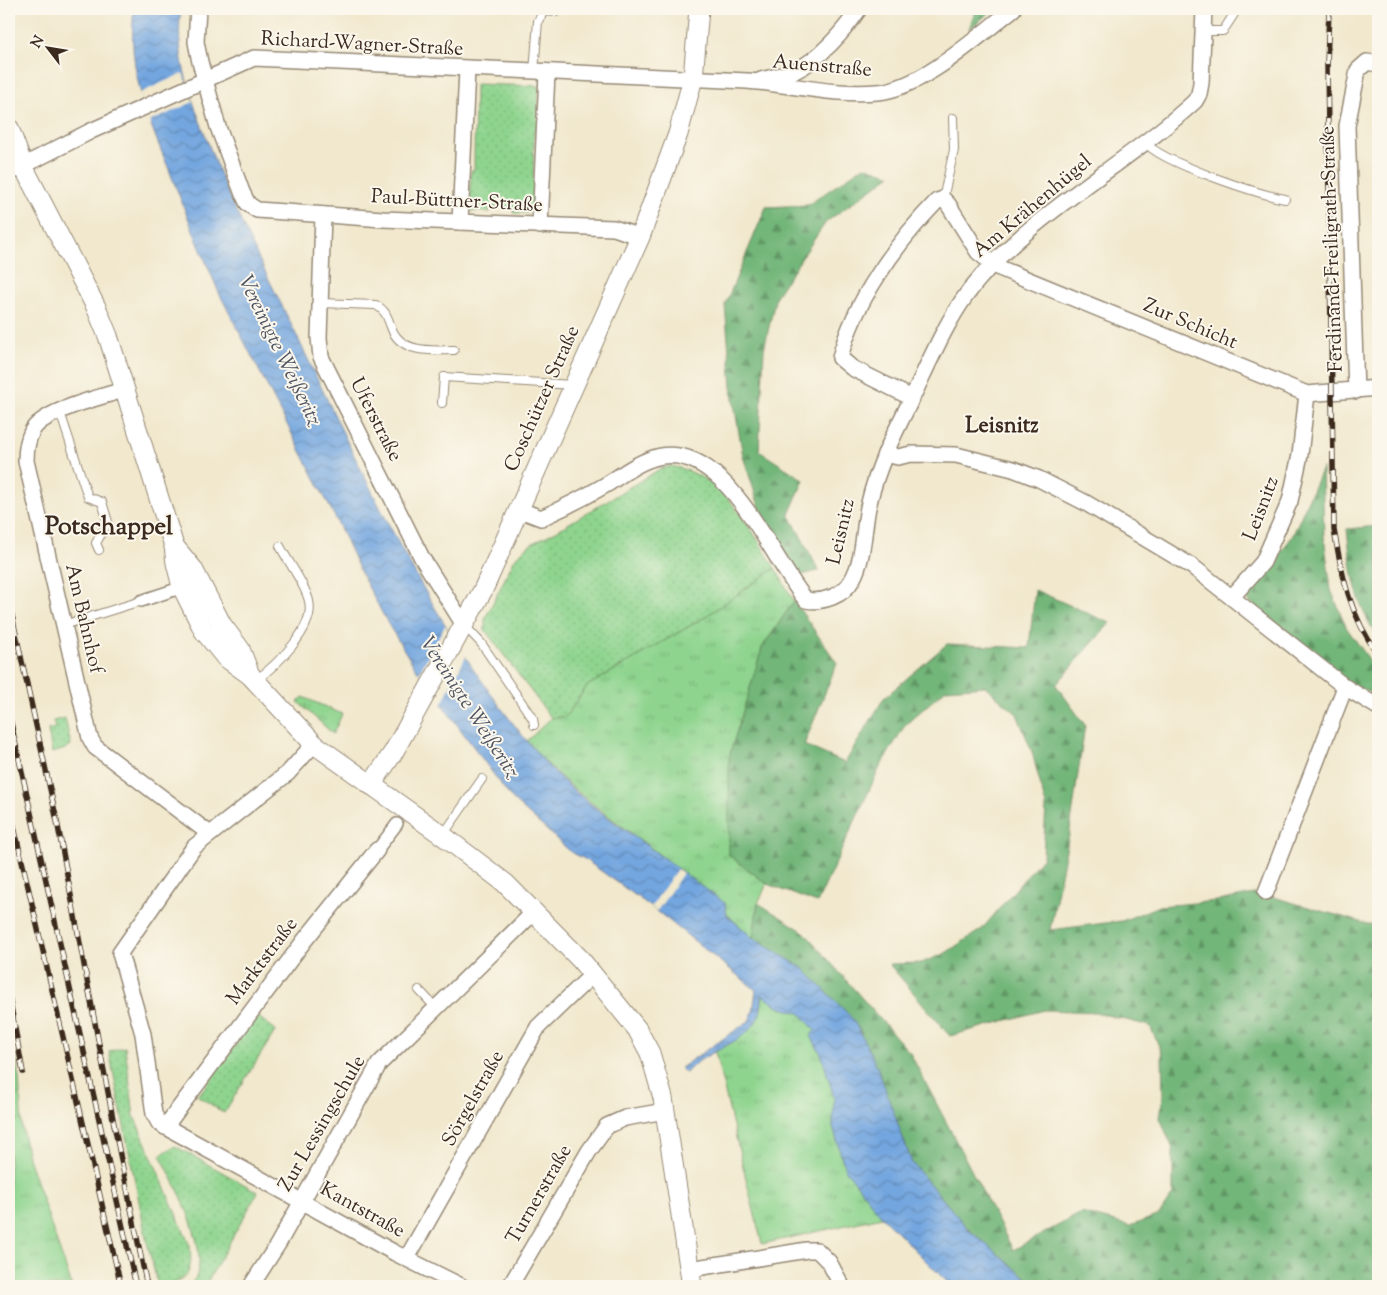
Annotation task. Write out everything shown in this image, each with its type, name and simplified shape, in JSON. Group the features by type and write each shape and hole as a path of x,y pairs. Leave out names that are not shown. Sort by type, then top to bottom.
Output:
{"street":[{"path":"198,9 196,42 205,80"},
{"name":"Coschützer Straße","path":"371,786 392,753 460,633 520,510 573,385 640,237 678,134 693,78 699,9"},
{"path":"755,82 795,71 808,63 827,47 858,9"},
{"name":"Auenstraße","path":"693,78 852,92 878,92 901,87 925,75 1013,9"},
{"name":"Am Krähenhügel","path":"885,454 955,313 968,293 993,264 1050,215 1146,142 1184,110 1199,94 1204,9"},
{"name":"Richard-Wagner-Straße","path":"16,169 62,145 254,58 467,70 693,78"},
{"name":"Ferdinand-Freiligrath-Straße","path":"1356,391 1347,126 1352,89 1358,70 1367,62 1378,64"},
{"path":"460,222 467,70"},
{"path":"540,72 540,226"},
{"name":"Paul-Büttner-Straße","path":"205,80 218,127 248,204 257,210 460,222 614,228 640,237"},
{"path":"9,128 16,169 96,307 119,392 174,546 182,587 204,631 225,657 252,678 314,744 495,875 534,912 593,974 628,1015 646,1043 657,1074 659,1113 691,1278 807,1250 817,1250 829,1262 842,1286"},
{"path":"912,398 852,368 840,358 844,341 885,263 908,232 937,201 943,199 957,216 978,252 993,264"},
{"name":"Uferstraße","path":"324,215 320,302 321,357 460,633"},
{"name":"Zur Schicht","path":"993,264 1307,394 1378,388"},
{"name":"Am Bahnhof","path":"119,392 43,419 32,430 27,445 26,461 90,738 96,748 210,834"},
{"name":"Leisnitz","path":"1232,596 1263,562 1290,501 1298,462 1307,394"},
{"path":"885,454 898,457 911,454 956,455 1012,469 1039,479 1086,503 1193,568 1232,596 1277,635 1345,687 1378,707"},
{"name":"Leisnitz","path":"520,510 541,518 648,460 661,456 677,455 698,463 724,482 744,503 799,592 806,600 818,602 831,598 851,581 858,567 869,502 885,454"},
{"path":"141,602 177,589"},
{"path":"1266,892 1345,687"},
{"path":"165,1127 159,1123 154,1114 143,1034 120,953 194,847 288,773 314,744"},
{"name":"Marktstraße","path":"165,1127 298,949 397,824"},
{"name":"Zur Lessingschule","path":"251,1286 278,1244 379,1064 435,1006 534,912"},
{"name":"Sörgelstraße","path":"407,1258 538,1027 593,974"},
{"name":"Turnerstraße","path":"510,1286 589,1151 607,1126 625,1118 659,1113"},
{"name":"Kantstraße","path":"165,1127 461,1286"}],"lane":[{"path":"540,72 538,21 544,11 556,12"},
{"path":"1202,31 1222,31 1234,14"},
{"path":"943,199 954,150 953,118"},
{"path":"1146,142 1151,149 1196,169 1266,195 1284,199"},
{"path":"320,302 376,305 384,310 388,316 394,335 409,348 454,350"},
{"path":"442,403 444,377 573,385"},
{"path":"63,411 88,497 102,502 108,522 96,543 99,550"},
{"path":"252,678 272,668 302,633 309,613 309,600 280,546"},
{"path":"64,625 141,602"},
{"path":"460,633 486,649 533,719 534,725"},
{"path":"442,835 482,780"},
{"path":"419,990 435,1006"}],"green space":[{"path":"976,9 994,9 969,29"},
{"path":"475,84 539,86 537,130 534,130 533,213 513,213 513,208 490,207 490,212 469,211 471,170 474,170"},
{"path":"864,166 891,175 826,222 776,296 764,349 759,451 804,480 789,514 819,571 801,575 788,560 759,506 743,456 733,398 725,305 766,207 808,205"},
{"path":"671,466 690,471 720,491 745,520 775,568 705,617 587,686 566,716 551,718 485,630 485,619 514,560 522,551 660,469"},
{"path":"1322,468 1324,536 1331,590 1346,627 1378,672 1378,697 1348,682 1245,598 1292,537"},
{"path":"1378,526 1378,638 1364,611 1355,586 1347,529"},
{"path":"775,568 794,601 762,648 729,855 767,884 758,903 753,938 677,869 580,794 527,741 551,718 566,716 587,686 705,617"},
{"path":"1035,590 1110,623 1056,685 1085,725 1070,830 1050,930 1122,921 1159,906 1218,901 1259,893 1378,927 1378,1286 1036,1286 969,1230 912,1163 896,1119 804,969 753,938 758,903 804,932 910,1053 1013,1250 1081,1213 1130,1226 1159,1215 1173,1194 1173,1149 1160,1118 1163,1096 1162,1053 1150,1026 1095,1012 1044,1010 950,1036 889,964 921,963 944,954 982,929 1043,857 1046,806 1032,752 1017,714 985,686 946,689 905,725 879,769 817,903 767,884 729,855 729,757 762,648 794,601 837,663 804,745 845,763 884,698 947,644 1029,648"},
{"path":"303,697 342,714 333,734 298,702"},
{"path":"65,718 71,745 63,750 52,753 48,730 55,728 53,721"},
{"path":"762,994 781,1008 800,1013 816,1030 812,1036 822,1056 834,1098 833,1127 845,1169 882,1217 762,1244 715,1052 741,1036 754,1022 759,1014"},
{"path":"257,1016 276,1030 224,1113 198,1096"},
{"path":"9,1026 19,1078 22,1128 29,1161 72,1286 9,1286"},
{"path":"125,1047 134,1116 190,1246 191,1263 187,1275 177,1282 160,1286 158,1286 147,1242 109,1051"},
{"path":"175,1146 258,1192 205,1286 188,1286 197,1275 199,1260 197,1242 175,1183 160,1155"}],"water":[{"name":"Vereinigte Weißeritz","path":"134,9 181,9 181,55 188,85 212,155 244,229 346,440 403,552 467,659 503,711 543,760 576,792 725,903 727,915 753,938 804,969 853,1019 877,1066 912,1163 969,1230 1036,1286 951,1286 882,1217 845,1169 833,1127 834,1098 822,1056 811,1036 815,1030 800,1013 781,1008 762,995 761,1011 755,1024 745,1034 734,1042 708,1055 686,1073 680,1068 749,1021 753,1012 756,990 657,911 583,858 572,853 511,798 414,666 388,624 360,571 335,517 219,293 152,129 140,90 133,51"}],"pier":[{"path":"183,73 193,102 149,122 140,93"},
{"path":"445,625 466,656 441,705 419,673"},
{"path":"677,869 683,873 657,911 651,907"}],"railway":[{"path":"1329,9 1327,65 1334,530 1348,595 1360,625 1378,654"},
{"path":"9,602 57,821 117,1140 147,1286"},
{"path":"9,714 136,1286"},
{"path":"9,805 121,1286"},
{"path":"9,996 23,1072"}],"district":[{"name":"Leisnitz","path":"1002,427"},
{"name":"Potschappel","path":"109,528"}]}
